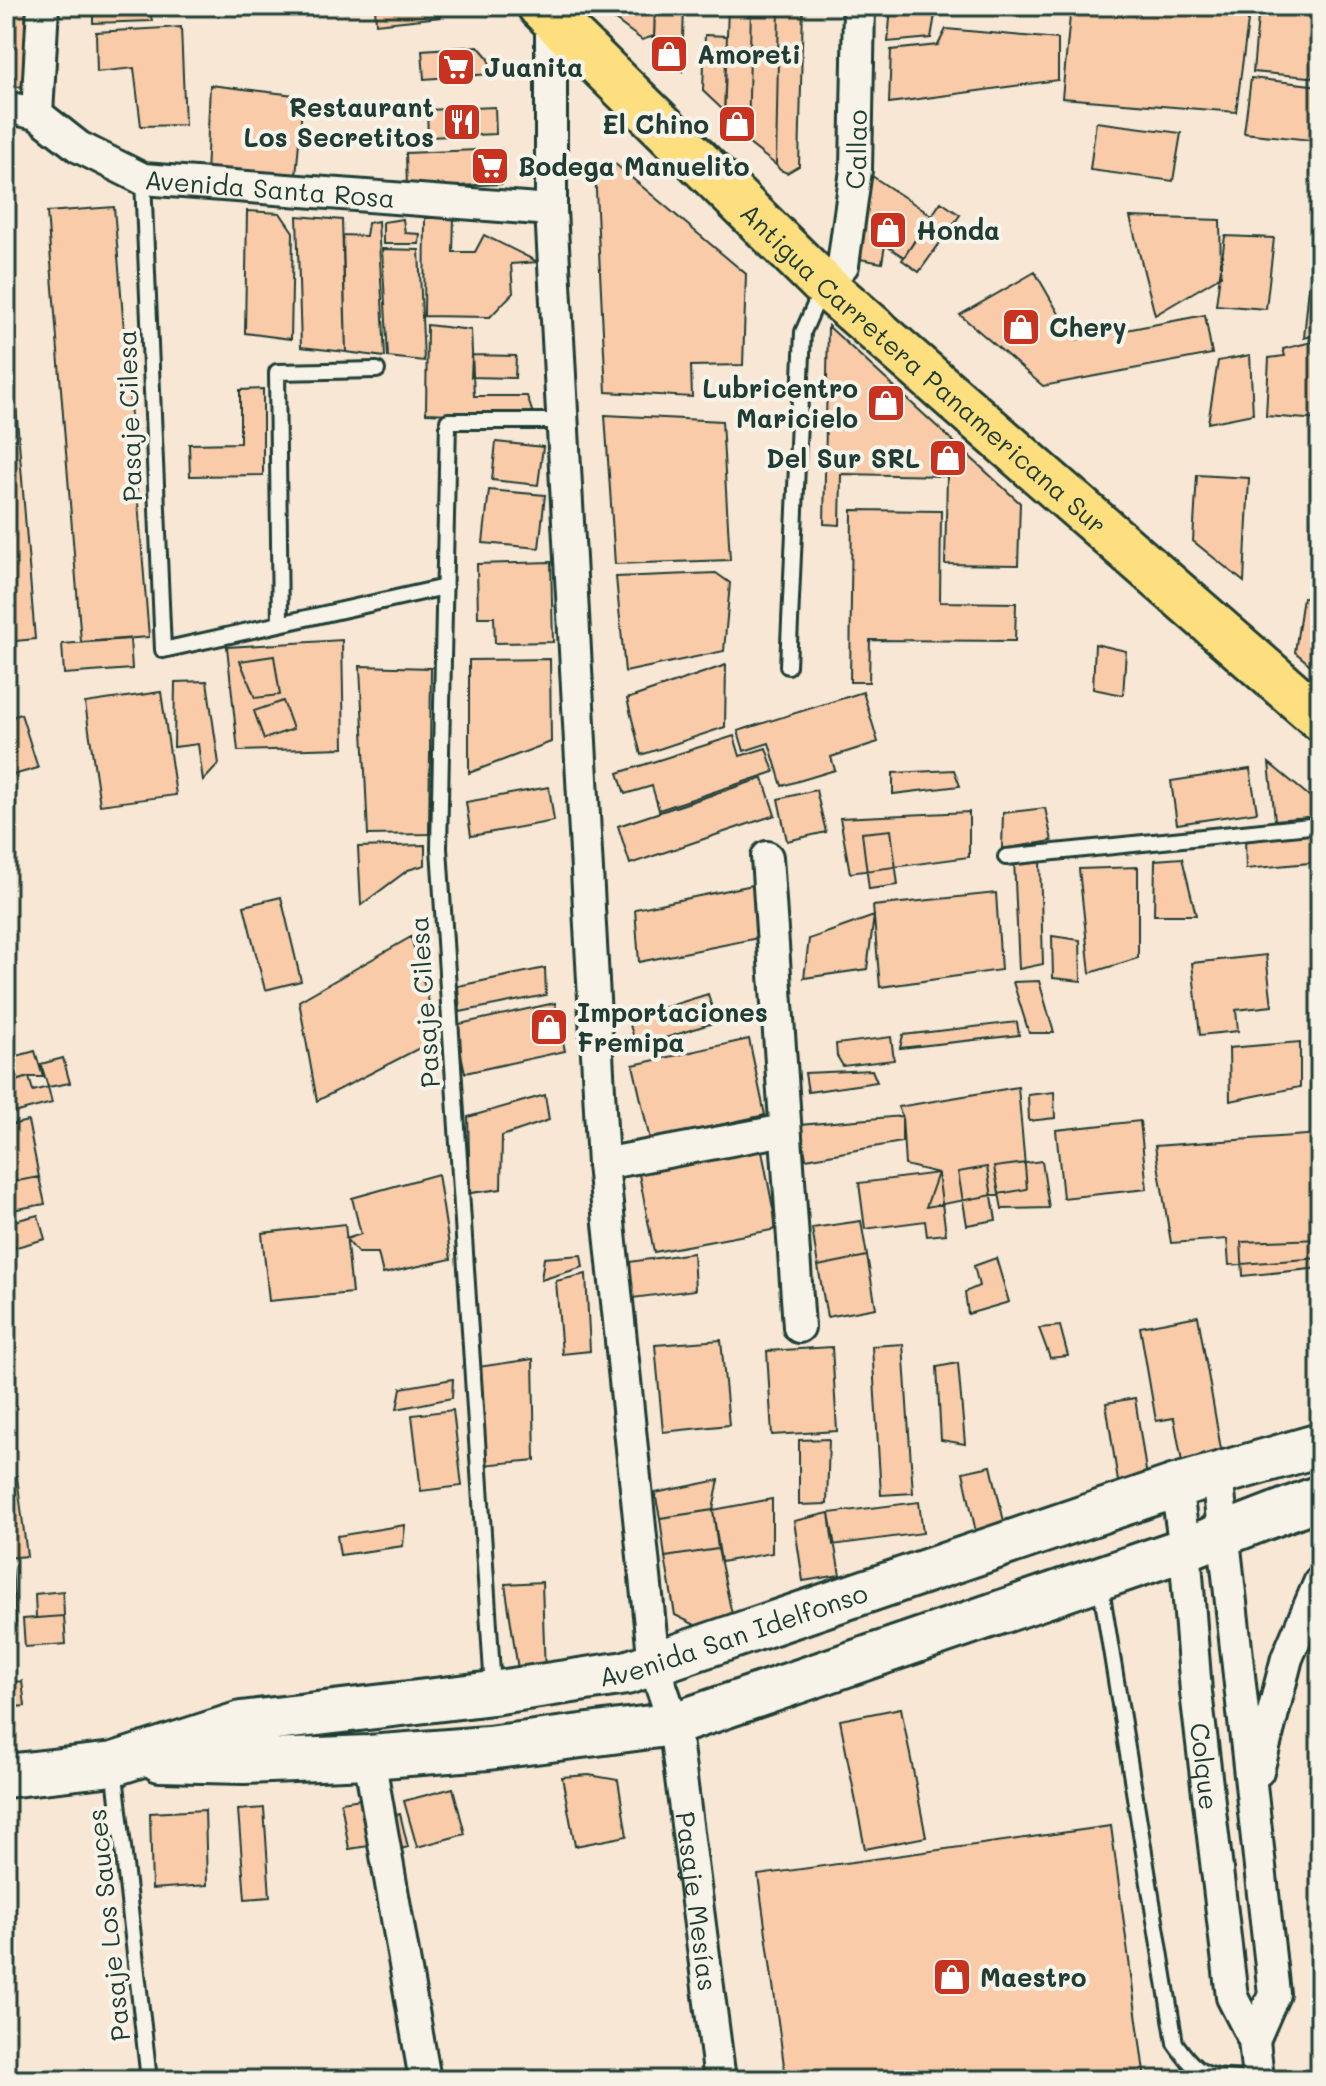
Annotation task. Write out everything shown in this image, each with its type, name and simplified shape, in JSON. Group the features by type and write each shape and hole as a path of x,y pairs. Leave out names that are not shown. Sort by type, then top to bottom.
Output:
{"highway":[{"name":"Antigua Carretera Panamericana Sur","path":"548,10 823,284 1320,718"}],"street":[{"path":"37,114 43,6"},
{"name":"Callao","path":"823,284 843,265 856,170 859,6"},
{"name":"Pasaje Mesías","path":"548,10 551,210 603,1164 654,1665 674,1724 720,2080"},
{"name":"Avenida Santa Rosa","path":"6,107 37,114 79,147 143,179 551,210"},
{"path":"767,857 799,1327"},
{"path":"603,1164 785,1130"},
{"name":"Avenida San Idelfonso","path":"122,1762 241,1723 493,1693 626,1673 1176,1486 1320,1445"},
{"name":"Colque","path":"1217,1475 1274,1994 1254,2040"},
{"name":"Colque","path":"1176,1486 1185,1549 1196,1692 1232,1997 1254,2040 1258,2080"},
{"name":"Avenida San Idelfonso","path":"6,1776 122,1762 244,1762 488,1748 674,1724 1185,1549 1320,1497"},
{"name":"Colque","path":"1253,1789 1287,1658 1320,1581"},
{"path":"369,1757 425,2080"}],"lane":[{"name":"Pasaje Cilesa","path":"143,179 163,650 280,624"},
{"path":"788,666 803,332 823,284"},
{"path":"377,370 277,372 280,624 445,587"},
{"name":"Pasaje Cilesa","path":"493,1693 439,848 448,421 563,421"},
{"path":"1006,857 1320,825"},
{"path":"1100,1578 1175,2043 1191,2065 1208,2076 1248,2080"},
{"name":"Pasaje Los Sauces","path":"122,1762 149,2080"}],"building":[{"path":"6,6 35,6 25,86 6,88"},
{"path":"93,6 149,6 152,21 93,23"},
{"path":"180,6 226,6 182,14"},
{"path":"375,6 439,6 440,17 376,24"},
{"path":"615,6 655,6 654,36 642,40 614,19"},
{"path":"655,6 684,6 682,71 654,48"},
{"path":"728,6 751,6 748,143 724,123"},
{"path":"751,6 779,6 776,165 748,143"},
{"path":"779,6 803,6 799,166 787,173 776,165"},
{"path":"891,6 969,6 936,9 931,38 888,42"},
{"path":"1071,6 1250,6 1236,112 1062,98"},
{"path":"1259,6 1320,6 1320,78 1253,72"},
{"path":"181,27 185,125 141,126 134,68 97,72 96,32"},
{"path":"946,29 1058,39 1058,80 889,103 891,50 938,45"},
{"path":"705,35 727,36 724,111 703,91"},
{"name":"Juanita","path":"478,46 489,59 490,74 424,79 422,50"},
{"path":"1251,78 1320,86 1320,141 1244,133"},
{"path":"210,85 303,96 295,188 206,176"},
{"name":"Restaurant Los Secretitos","path":"495,107 496,134 428,137 427,110"},
{"path":"1096,122 1181,133 1173,181 1090,170"},
{"path":"501,149 502,184 407,188 406,153"},
{"path":"614,163 746,274 743,365 691,366 692,397 606,392 595,171"},
{"name":"Honda","path":"866,172 931,215 904,257 885,245 882,263 849,257"},
{"path":"941,202 960,215 919,272 902,260"},
{"path":"114,207 149,637 81,642 47,212"},
{"path":"247,211 280,213 293,232 291,339 245,333"},
{"path":"297,216 342,220 346,352 301,347"},
{"path":"1130,217 1220,220 1221,276 1155,315"},
{"path":"425,218 454,218 453,252 475,252 484,235 538,262 511,264 513,293 490,317 424,316"},
{"path":"403,219 405,233 420,234 419,244 383,244 383,222"},
{"path":"378,221 385,357 346,352 343,235 366,236 368,223"},
{"path":"1314,234 1320,235 1320,334 1304,338"},
{"path":"1225,236 1274,238 1266,309 1216,305"},
{"path":"382,249 419,250 424,361 388,357"},
{"name":"Chery","path":"1035,272 1074,340 1205,315 1212,354 1043,386 960,315"},
{"path":"6,282 35,639 6,642"},
{"path":"427,325 471,330 474,396 527,396 534,417 426,413"},
{"path":"828,326 1020,503 1018,565 945,564 947,476 841,474 840,525 824,524"},
{"path":"1320,340 1320,420 1266,416 1269,358 1285,356 1283,349"},
{"path":"472,355 516,356 515,378 471,377"},
{"path":"1250,355 1253,414 1208,423 1218,361"},
{"path":"263,389 263,475 190,476 189,444 240,443 240,390"},
{"path":"605,415 722,421 730,560 615,564"},
{"path":"496,442 543,447 538,485 492,480"},
{"path":"1197,475 1249,478 1244,582 1193,541"},
{"path":"489,490 545,495 539,548 483,543"},
{"path":"1314,505 1320,506 1320,545 1312,542"},
{"path":"852,510 941,511 940,602 1016,603 1015,641 870,640 869,682 850,682"},
{"path":"551,562 553,642 495,643 494,617 478,617 477,564"},
{"path":"716,573 730,583 724,651 625,672 616,577"},
{"path":"1303,597 1320,600 1320,673 1295,652"},
{"path":"130,639 132,669 64,674 62,644"},
{"path":"342,640 344,748 238,751 227,647"},
{"path":"1095,644 1126,651 1123,695 1093,689"},
{"path":"274,656 280,695 255,698 240,661"},
{"path":"550,659 551,742 469,773 469,660"},
{"path":"726,665 725,727 641,755 627,699"},
{"path":"360,666 431,668 429,834 368,835"},
{"path":"207,681 219,764 203,781 198,744 174,747 175,682"},
{"path":"161,692 176,795 100,805 85,703"},
{"path":"863,692 878,742 831,757 835,770 782,786 769,743 744,751 738,731"},
{"path":"283,701 293,729 264,739 254,711"},
{"path":"21,714 38,768 6,777 6,719"},
{"path":"734,736 740,756 766,748 774,772 659,810 652,786 625,794 618,773"},
{"path":"1269,763 1320,805 1320,816 1275,820"},
{"path":"1250,769 1257,812 1177,824 1171,781"},
{"path":"954,770 960,786 893,794 893,773"},
{"path":"763,778 775,815 630,864 618,826"},
{"path":"549,787 554,821 471,836 466,802"},
{"path":"816,790 826,832 787,841 778,799"},
{"path":"1045,808 1052,841 1002,849 1003,813"},
{"path":"969,812 969,857 850,873 840,818"},
{"path":"891,830 898,885 869,889 862,833"},
{"path":"1320,831 1320,862 1246,869 1245,840"},
{"path":"425,845 425,865 408,870 361,905 358,847"},
{"path":"1182,858 1196,915 1154,915 1155,860"},
{"path":"1014,859 1040,861 1043,964 1019,969"},
{"path":"1138,867 1138,958 1090,973 1079,869"},
{"path":"753,885 763,937 639,962 635,909"},
{"path":"996,893 1001,970 880,987 873,906"},
{"path":"281,897 301,981 265,990 244,906"},
{"path":"874,916 867,969 804,978 809,939"},
{"path":"1052,936 1080,940 1081,981 1053,978"},
{"path":"411,937 439,1038 317,1101 299,1001"},
{"path":"1266,955 1272,1006 1236,1010 1238,1031 1200,1035 1192,963"},
{"path":"545,968 546,995 460,1012 458,986"},
{"path":"1039,981 1054,1033 1029,1033 1013,982"},
{"path":"708,994 716,1022 637,1047 628,1019"},
{"path":"555,1003 565,1051 465,1073 455,1025"},
{"path":"1017,1022 1019,1035 900,1048 903,1035"},
{"path":"891,1037 894,1060 843,1066 837,1056 836,1044"},
{"path":"749,1039 765,1115 650,1140 633,1065"},
{"path":"1300,1042 1300,1087 1230,1101 1229,1048"},
{"path":"35,1051 43,1077 29,1077 6,1084 6,1059"},
{"path":"63,1058 70,1083 48,1087 41,1064"},
{"path":"872,1070 877,1082 808,1092 805,1073"},
{"path":"29,1077 33,1091 48,1087 52,1103 6,1115 6,1084"},
{"path":"1018,1087 1027,1189 926,1207 938,1173 905,1165 902,1116 898,1107"},
{"path":"1054,1092 1055,1118 1029,1121 1028,1095"},
{"path":"545,1095 549,1120 502,1136 501,1189 470,1193 468,1117"},
{"path":"902,1116 902,1142 806,1159 800,1125"},
{"path":"28,1121 39,1177 6,1183 6,1126"},
{"path":"1140,1121 1147,1189 1063,1198 1056,1130"},
{"path":"1320,1134 1320,1258 1229,1265 1227,1239 1171,1243 1155,1146"},
{"path":"761,1146 777,1229 654,1252 638,1169"},
{"path":"1042,1161 1049,1208 1002,1209 994,1167"},
{"path":"987,1167 996,1220 967,1225 958,1172"},
{"path":"938,1173 946,1234 927,1236 925,1221 865,1229 859,1183"},
{"path":"438,1174 451,1259 383,1274 378,1253 358,1253 346,1239 361,1234 352,1198"},
{"path":"39,1177 45,1204 6,1211 6,1183"},
{"path":"38,1215 45,1239 6,1250 6,1223"},
{"path":"861,1221 867,1256 818,1266 812,1228"},
{"path":"345,1224 352,1293 269,1301 262,1233"},
{"path":"1320,1239 1320,1268 1243,1276 1241,1242"},
{"path":"693,1253 695,1290 633,1298 629,1262"},
{"path":"581,1255 583,1267 541,1280 544,1258"},
{"path":"867,1256 876,1308 827,1317 818,1266"},
{"path":"996,1258 1009,1302 968,1314 965,1292 979,1286 974,1266"},
{"path":"586,1274 590,1351 562,1354 556,1281"},
{"path":"1198,1316 1222,1455 1182,1462 1174,1418 1156,1421 1140,1327"},
{"path":"1060,1326 1068,1356 1050,1358 1039,1328"},
{"path":"721,1340 729,1425 663,1432 655,1345"},
{"path":"903,1344 913,1493 881,1495 872,1346"},
{"path":"832,1347 837,1431 772,1435 767,1351"},
{"path":"533,1359 535,1460 483,1465 478,1367"},
{"path":"958,1363 965,1444 941,1440 937,1367"},
{"path":"453,1379 452,1398 397,1409 401,1388"},
{"path":"1135,1398 1148,1484 1119,1488 1106,1403"},
{"path":"453,1410 462,1486 421,1491 412,1415"},
{"path":"829,1439 827,1504 799,1505 799,1440"},
{"path":"991,1466 1006,1530 977,1537 963,1472"},
{"path":"17,1476 27,1556 6,1558 6,1478"},
{"path":"719,1480 713,1510 660,1518 655,1493"},
{"path":"772,1499 772,1553 721,1562 713,1510"},
{"path":"919,1502 923,1533 833,1545 829,1513"},
{"path":"713,1510 718,1549 665,1557 660,1518"},
{"path":"829,1513 840,1575 803,1581 794,1521"},
{"path":"405,1525 403,1546 340,1555 337,1536"},
{"path":"718,1549 733,1619 699,1627 675,1615 665,1557"},
{"path":"6,1569 12,1569 16,1622 6,1623"},
{"path":"542,1582 545,1677 519,1676 505,1584"},
{"path":"63,1591 64,1616 36,1618 35,1594"},
{"path":"64,1616 66,1644 25,1647 23,1619"},
{"path":"22,1681 25,1706 6,1708 6,1683"},
{"path":"901,1708 926,1837 865,1849 840,1720"},
{"path":"589,1775 618,1780 627,1836 575,1846 562,1777"},
{"path":"453,1788 465,1834 417,1847 404,1801"},
{"path":"368,1798 375,1845 349,1849 341,1802"},
{"path":"264,1808 270,1897 245,1899 238,1810"},
{"path":"205,1810 207,1885 152,1889 150,1813"},
{"path":"400,1814 408,1847 393,1851 385,1818"},
{"name":"Maestro","path":"1111,1826 1145,2080 786,2080 758,1875"},
{"path":"1314,1980 1320,1980 1320,2049 1318,2049"}],"place":[{"name":"Amoreti","path":"669,54"},
{"name":"Juanita","path":"456,67"},
{"name":"Restaurant Los Secretitos","path":"462,122"},
{"name":"El Chino","path":"737,124"},
{"name":"Bodega Manuelito","path":"490,166"},
{"name":"Honda","path":"888,230"},
{"name":"Chery","path":"1021,327"},
{"name":"Lubricentro Maricielo","path":"886,403"},
{"name":"Del Sur SRL","path":"948,458"},
{"name":"Importaciones Fremipa","path":"549,1027"},
{"name":"Maestro","path":"952,1977"}]}
